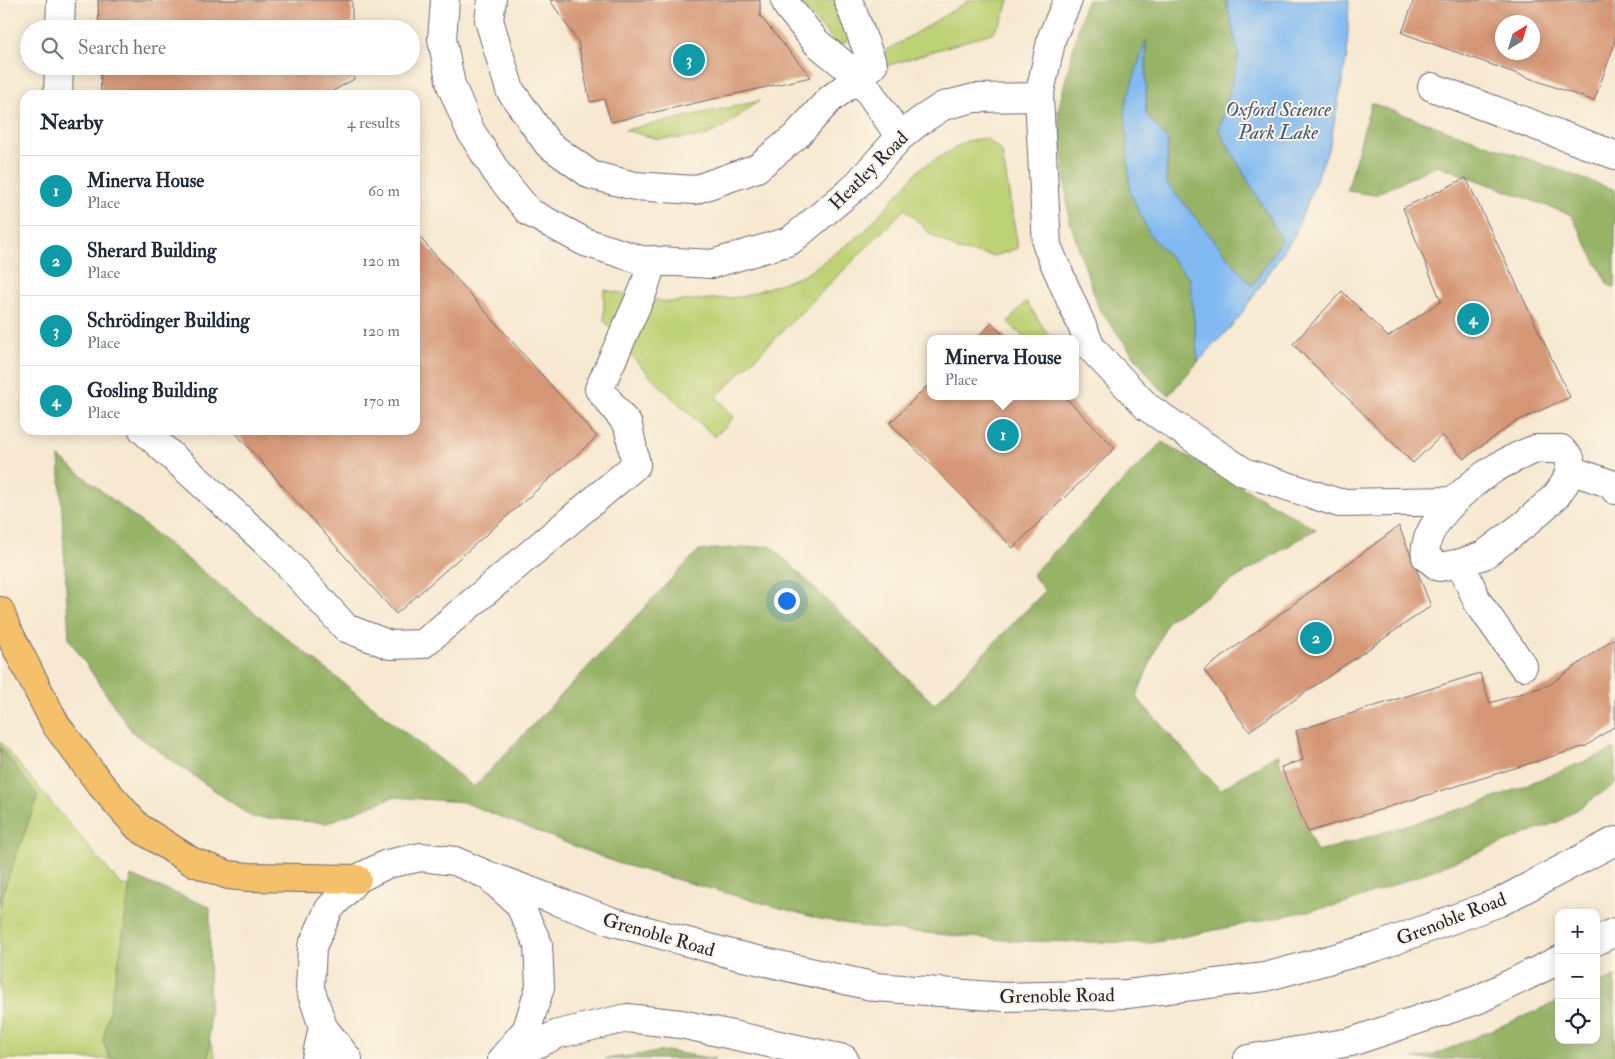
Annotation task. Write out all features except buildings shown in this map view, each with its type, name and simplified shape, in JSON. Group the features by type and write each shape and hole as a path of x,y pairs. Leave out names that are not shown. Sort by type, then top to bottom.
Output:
{"main road":[{"path":"0,611 5,625 56,725 101,785 138,827 192,861 228,875 249,878 357,879"}],"street":[{"path":"60,20 61,0"},
{"name":"Heatley Road","path":"445,0 442,39 451,85 470,130 497,173 530,212 585,242 641,260 712,264 790,241 854,188 900,136 943,106 974,98 1039,97"},
{"path":"492,0 489,20 510,90 548,144 591,175 635,186 694,190 756,168 796,136 829,100 872,66 848,0"},
{"path":"785,0 788,7 817,43 859,77 900,136"},
{"path":"1068,0 1052,37 1039,97 1048,246 1092,349 1147,407 1244,472 1339,504 1453,501"},
{"path":"58,90 59,75"},
{"path":"1432,87 1615,155"},
{"path":"148,435 277,552 346,628 390,645 423,644 636,465 628,424 599,389 642,291 653,260"},
{"path":"1536,449 1561,449 1570,458 1570,470 1566,483 1556,496 1525,524 1484,555 1461,563 1439,567 1426,557 1425,549 1431,531 1453,501 1495,468 1517,456 1536,449"},
{"path":"1570,470 1610,484 1615,490"},
{"path":"1461,563 1477,601 1523,666"},
{"name":"Grenoble Road","path":"357,879 387,864 421,857 455,861 487,875 611,921 735,956 876,987 1004,997 1127,994 1265,977 1376,947 1500,902 1615,841"},
{"path":"487,875 519,904 538,944 540,987 527,1029 504,1059"},
{"path":"348,1059 323,1027 310,988 312,947 329,909 357,879"},
{"path":"1600,939 1615,932"},
{"path":"1253,1059 1351,1042 1477,1000 1555,962"},
{"path":"504,1059 558,1034 627,1018 681,1024 844,1059"},
{"path":"316,1059 323,1027"}],"green space":[{"path":"799,0 835,0 850,34 845,43 836,44"},
{"path":"970,0 1009,0 1003,18 992,33 886,66 881,54"},
{"path":"1088,0 1226,0 1239,56 1219,130 1282,240 1252,286 1166,182 1168,141 1146,114 1146,42 1125,105 1150,235 1190,278 1198,362 1169,395 1156,385 1099,309 1069,219 1058,111 1083,9"},
{"path":"759,101 724,127 702,137 658,139 625,130"},
{"path":"1371,103 1615,190 1615,288 1608,285 1571,215 1437,165 1374,195 1347,191"},
{"path":"986,138 1002,152 1018,248 995,256 958,250 929,233 905,209 716,397 734,417 715,437 664,390 631,356 604,320 604,290 667,302 741,297 805,275 863,233 920,169 966,141"},
{"path":"1026,301 1048,335 1021,335 1008,322"},
{"path":"1162,442 1316,529 1168,620 1136,697 1220,790 1278,753 1281,767 1317,852 1484,802 1615,749 1615,784 1560,821 1347,903 1152,943 1015,941 870,928 820,919 617,863 463,802 393,797 327,823 252,817 132,732 69,639 59,457 474,787 699,550 771,546 934,704 1045,591 1032,574"},
{"path":"0,742 120,884 208,912 197,1002 216,1059 0,1059"},
{"path":"0,747 38,796 5,886 0,907"},
{"path":"131,876 210,907 209,1059 110,1059 103,1041 121,949"},
{"path":"1615,977 1615,1059 1414,1059 1434,1055 1555,1003 1555,1044 1600,1044 1600,983"},
{"path":"667,1051 715,1059 605,1059"}],"water":[{"name":"Oxford Science Park Lake","path":"1226,0 1349,0 1347,56 1330,145 1294,236 1238,319 1198,362 1190,279 1150,235 1130,192 1125,105 1146,40 1146,114 1168,141 1166,182 1252,286 1282,240 1219,130 1239,56"}],"place":[{"name":"Schrödinger Building","path":"689,60"},
{"name":"Gosling Building","path":"1473,319"},
{"name":"Minerva House","path":"1003,435"},
{"name":"Sherard Building","path":"1316,638"}]}
